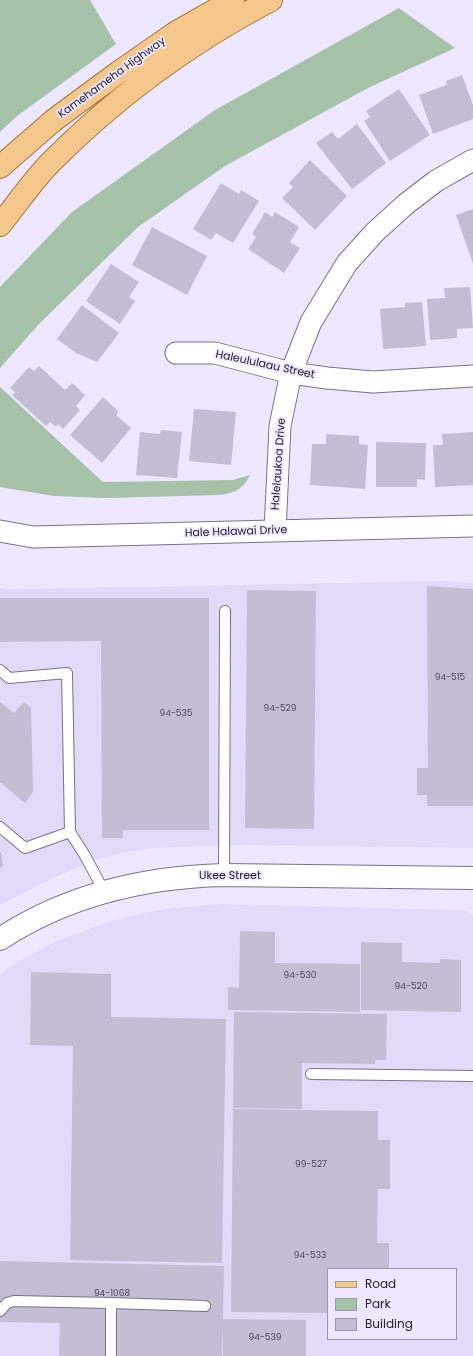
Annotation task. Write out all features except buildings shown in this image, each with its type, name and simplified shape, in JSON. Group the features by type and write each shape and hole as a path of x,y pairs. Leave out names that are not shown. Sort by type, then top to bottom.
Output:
{"main road":[{"name":"Kamehameha Highway","path":"0,167 54,120 119,72 175,33 233,0"},
{"name":"Kamehameha Highway","path":"0,225 51,162 105,112 171,61 271,0"}],"street":[{"name":"Halelaukoa Drive","path":"275,531 280,426 291,373 311,322 347,263 375,232 406,204 436,181 473,160"},
{"name":"Haleululaau Street","path":"176,353 215,353 291,373 373,382 473,376"},
{"name":"Hale Halawai Drive","path":"0,531 33,537 473,526"},
{"name":"Ukee Street","path":"0,939 52,910 104,891 146,882 191,876 224,875 473,878"}],"lane":[{"path":"224,875 225,611"},
{"path":"0,670 9,678 67,673 70,832 104,891"},
{"path":"0,827 25,848 70,832"},
{"path":"310,1074 473,1076"},
{"path":"0,1311 7,1303 14,1301 205,1306"},
{"path":"111,1303 111,1356"}],"shaded area":[{"path":"440,581 473,583 473,848 240,845 155,848 121,853 98,859 53,878 0,905 0,588 143,587"},
{"path":"222,904 453,910 467,911 473,916 473,1356 0,1356 0,975 11,966 55,942 110,921 163,909"}],"green space":[{"path":"0,0 90,0 116,44 17,116 0,132"},
{"path":"399,8 455,48 368,88 225,166 138,227 38,325 0,368 0,287 72,212 215,110"},
{"path":"0,387 103,482 233,480 250,475 238,490 220,495 105,498 54,496 0,487"}]}
